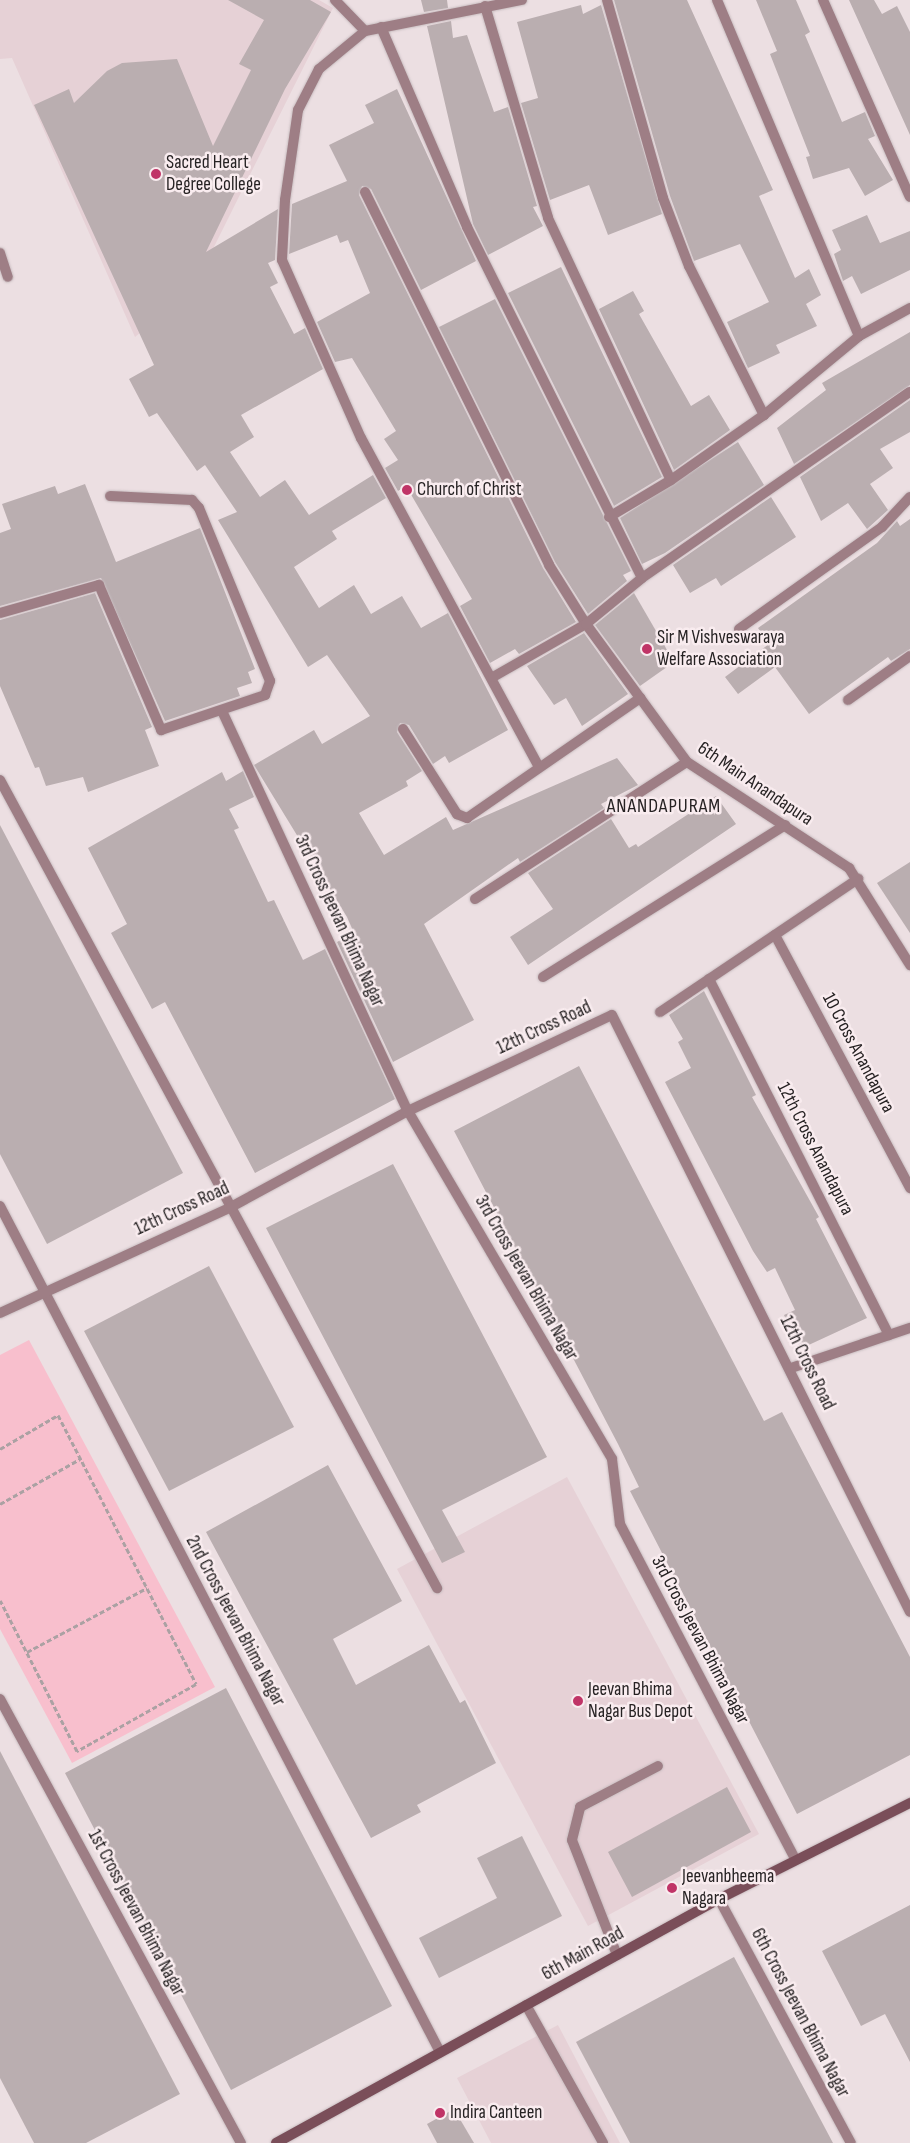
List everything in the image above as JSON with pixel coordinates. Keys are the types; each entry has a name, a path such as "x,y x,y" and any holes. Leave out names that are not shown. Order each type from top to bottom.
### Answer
{"street":[{"path":"336,0 365,31"},
{"path":"522,0 365,31 319,69 298,110 284,200 282,260 361,438 493,677 538,765"},
{"path":"607,0 666,206 690,266 764,415"},
{"path":"717,0 859,336"},
{"path":"822,0 910,197"},
{"path":"485,6 548,218 671,480"},
{"path":"381,27 467,227 609,517 642,578"},
{"name":"6th Main Anandapura","path":"365,192 549,565 586,624 687,762 785,825 858,879 910,965"},
{"path":"0,253 8,278"},
{"path":"609,517 671,480 764,415 859,336 910,308"},
{"path":"493,677 586,624 642,578 910,392"},
{"path":"0,614 99,585 161,730 265,695 270,682 199,508 192,500 110,496"},
{"path":"739,629 882,527 910,497"},
{"path":"848,700 910,656"},
{"path":"403,729 457,814 467,818 538,765 640,698"},
{"name":"3rd Cross Jeevan Bhima Nagar","path":"222,711 408,1111 612,1459 620,1524 796,1860"},
{"path":"475,900 687,762"},
{"path":"0,780 437,1588"},
{"path":"543,977 785,825"},
{"path":"660,1012 858,879"},
{"name":"10 Cross Anandapura","path":"775,935 910,1188"},
{"name":"12th Cross Anandapura","path":"709,979 889,1335"},
{"name":"12th Cross Road","path":"0,1313 230,1207 408,1111 612,1015 791,1368 910,1612"},
{"name":"2nd Cross Jeevan Bhima Nagar","path":"0,1206 440,2052"},
{"path":"791,1368 910,1328"},
{"name":"1st Cross Jeevan Bhima Nagar","path":"0,1699 241,2143"},
{"path":"617,1956 572,1840 580,1807 658,1766"},
{"name":"6th Main Road","path":"276,2143 719,1899 910,1803"},
{"name":"6th Cross Jeevan Bhima Nagar","path":"719,1899 851,2143"},
{"path":"526,2005 603,2143"}],"path":[{"path":"0,1449 58,1415 196,1684 77,1751 0,1600"},
{"path":"0,1504 80,1459"},
{"path":"27,1652 147,1588"}],"shaded area":[{"name":"Sacred Heart Degree College","path":"0,0 319,0 333,8 193,289 135,337 12,58 0,59"},
{"path":"29,1340 215,1687 72,1763 0,1629 0,1355"},
{"name":"Jeevan Bhima Nagar Bus Depot","path":"567,1477 759,1834 588,1926 397,1569"},
{"path":"558,2025 620,2143 491,2143 457,2078"}],"building":[{"path":"228,0 310,0 331,12 285,89 206,252 278,209 275,260 268,263 278,283 270,287 294,334 305,328 323,369 241,415 254,437 230,452 260,497 285,480 309,515 373,475 386,498 332,531 337,539 294,567 319,608 354,585 371,614 402,596 421,628 448,613 508,730 449,763 445,756 433,764 409,725 400,723 397,732 422,771 406,781 408,786 359,813 384,855 446,817 453,830 617,758 638,785 601,804 604,808 520,862 518,858 424,924 474,1020 393,1062 337,942 354,933 347,917 254,765 314,730 322,744 370,716 327,655 308,667 218,520 237,512 205,465 197,471 157,413 149,417 129,379 154,365 34,105 69,89 74,103 107,71 122,63 177,59 213,146 251,70 239,64 264,20"},
{"path":"421,0 447,0 448,8 424,12"},
{"path":"614,0 687,0 773,190 759,196 795,278 809,269 821,295 806,304 817,326 776,345 780,353 748,368 727,322 769,302 740,244 694,261 670,196"},
{"path":"756,0 796,0 810,32 805,35 842,122 865,112 875,136 868,139 893,180 865,196 849,168 813,179 806,157 810,156 770,54 777,51"},
{"path":"849,0 874,0 882,14 897,6 910,32 910,135"},
{"path":"581,5 583,14 601,5 662,214 608,235 589,185 550,200 521,103 538,98 517,22"},
{"path":"451,21 453,38 467,35 494,112 508,107 537,206 533,207 543,226 488,255 473,224 427,26"},
{"path":"397,89 476,261 421,290 371,189 362,186 359,195 543,568 576,622 519,654 515,649 490,663 460,606 472,599 406,486 398,491 385,468 398,460 384,439 396,431 352,358 335,362 317,322 370,293 348,240 340,243 337,235 289,254 292,204 347,181 329,145 374,123 365,105"},
{"path":"867,215 880,243 910,231 910,270 861,294 852,276 843,281 834,254 841,250 832,230"},
{"path":"561,267 662,477 614,506 508,293"},
{"path":"633,291 644,311 639,314 691,406 709,395 730,430 674,470 599,309"},
{"path":"495,299 631,571 623,575 627,581 588,614 555,562 439,327"},
{"path":"910,332 910,385 794,464 777,428 826,390 822,383"},
{"path":"910,400 910,432 880,449 893,468 870,484 888,510 867,529 848,503 821,521 800,477"},
{"path":"738,442 764,485 665,553 642,564 620,518"},
{"path":"85,484 116,562 200,528 255,669 248,672 252,683 237,688 240,696 165,721 101,578 0,606 0,533 11,529 2,504 55,486 58,494"},
{"path":"771,497 796,537 721,586 716,578 690,593 673,565"},
{"path":"910,519 910,649 891,661 888,657 809,714 775,667 738,694 725,677 769,644 758,628 877,543 897,521 900,526"},
{"path":"95,593 152,727 145,730 159,766 88,792 83,777 46,786 39,767 35,768 0,686 0,620"},
{"path":"634,593 674,662 640,686 595,625"},
{"path":"584,633 628,694 582,726 566,698 554,705 527,666"},
{"path":"243,771 254,797 229,809 239,828 234,830 268,902 274,900 303,960 325,949 395,1099 255,1173 165,1002 152,1009 111,933 127,924 88,848 222,772 226,781"},
{"path":"716,796 736,824 528,965 510,937 553,909 528,873 611,819 629,848 636,844 638,847"},
{"path":"0,825 183,1173 47,1244 0,1154"},
{"path":"910,862 910,933 877,883"},
{"path":"704,991 756,1095 752,1097 819,1217 816,1219 867,1318 800,1349 784,1315 795,1310 775,1268 767,1272 753,1251 665,1082 691,1068 678,1042 683,1039 669,1015"},
{"path":"579,1066 764,1421 782,1412 910,1657 910,1755 797,1814 630,1491 639,1487 618,1444 454,1131"},
{"path":"393,1164 547,1457 442,1510 465,1552 442,1563 266,1228"},
{"path":"209,1266 294,1427 169,1491 84,1331"},
{"path":"328,1465 402,1601 333,1639 356,1685 429,1645 460,1703 465,1700 496,1763 417,1805 421,1812 371,1838 206,1532"},
{"path":"226,1688 392,2006 231,2090 65,1773"},
{"path":"0,1751 180,2094 86,2143 34,2143 0,2078"},
{"path":"727,1787 751,1832 632,1897 608,1852"},
{"path":"522,1836 562,1916 439,1978 419,1938 497,1898 477,1858"},
{"path":"910,1905 910,2062 885,2014 861,2026 822,1951"},
{"path":"734,1957 833,2143 630,2143 576,2042"},
{"path":"454,2109 474,2143 437,2143 427,2124"}],"place":[{"name":"Sacred Heart Degree College","path":"156,174"},
{"name":"Church of Christ","path":"407,490"},
{"name":"Sir M Vishveswaraya Welfare Association","path":"647,649"},
{"name":"Jeevan Bhima Nagar Bus Depot","path":"578,1701"},
{"name":"Jeevanbheema Nagara","path":"672,1888"},
{"name":"Indira Canteen","path":"440,2113"}],"district":[{"name":"ANANDAPURAM","path":"664,806"}]}
